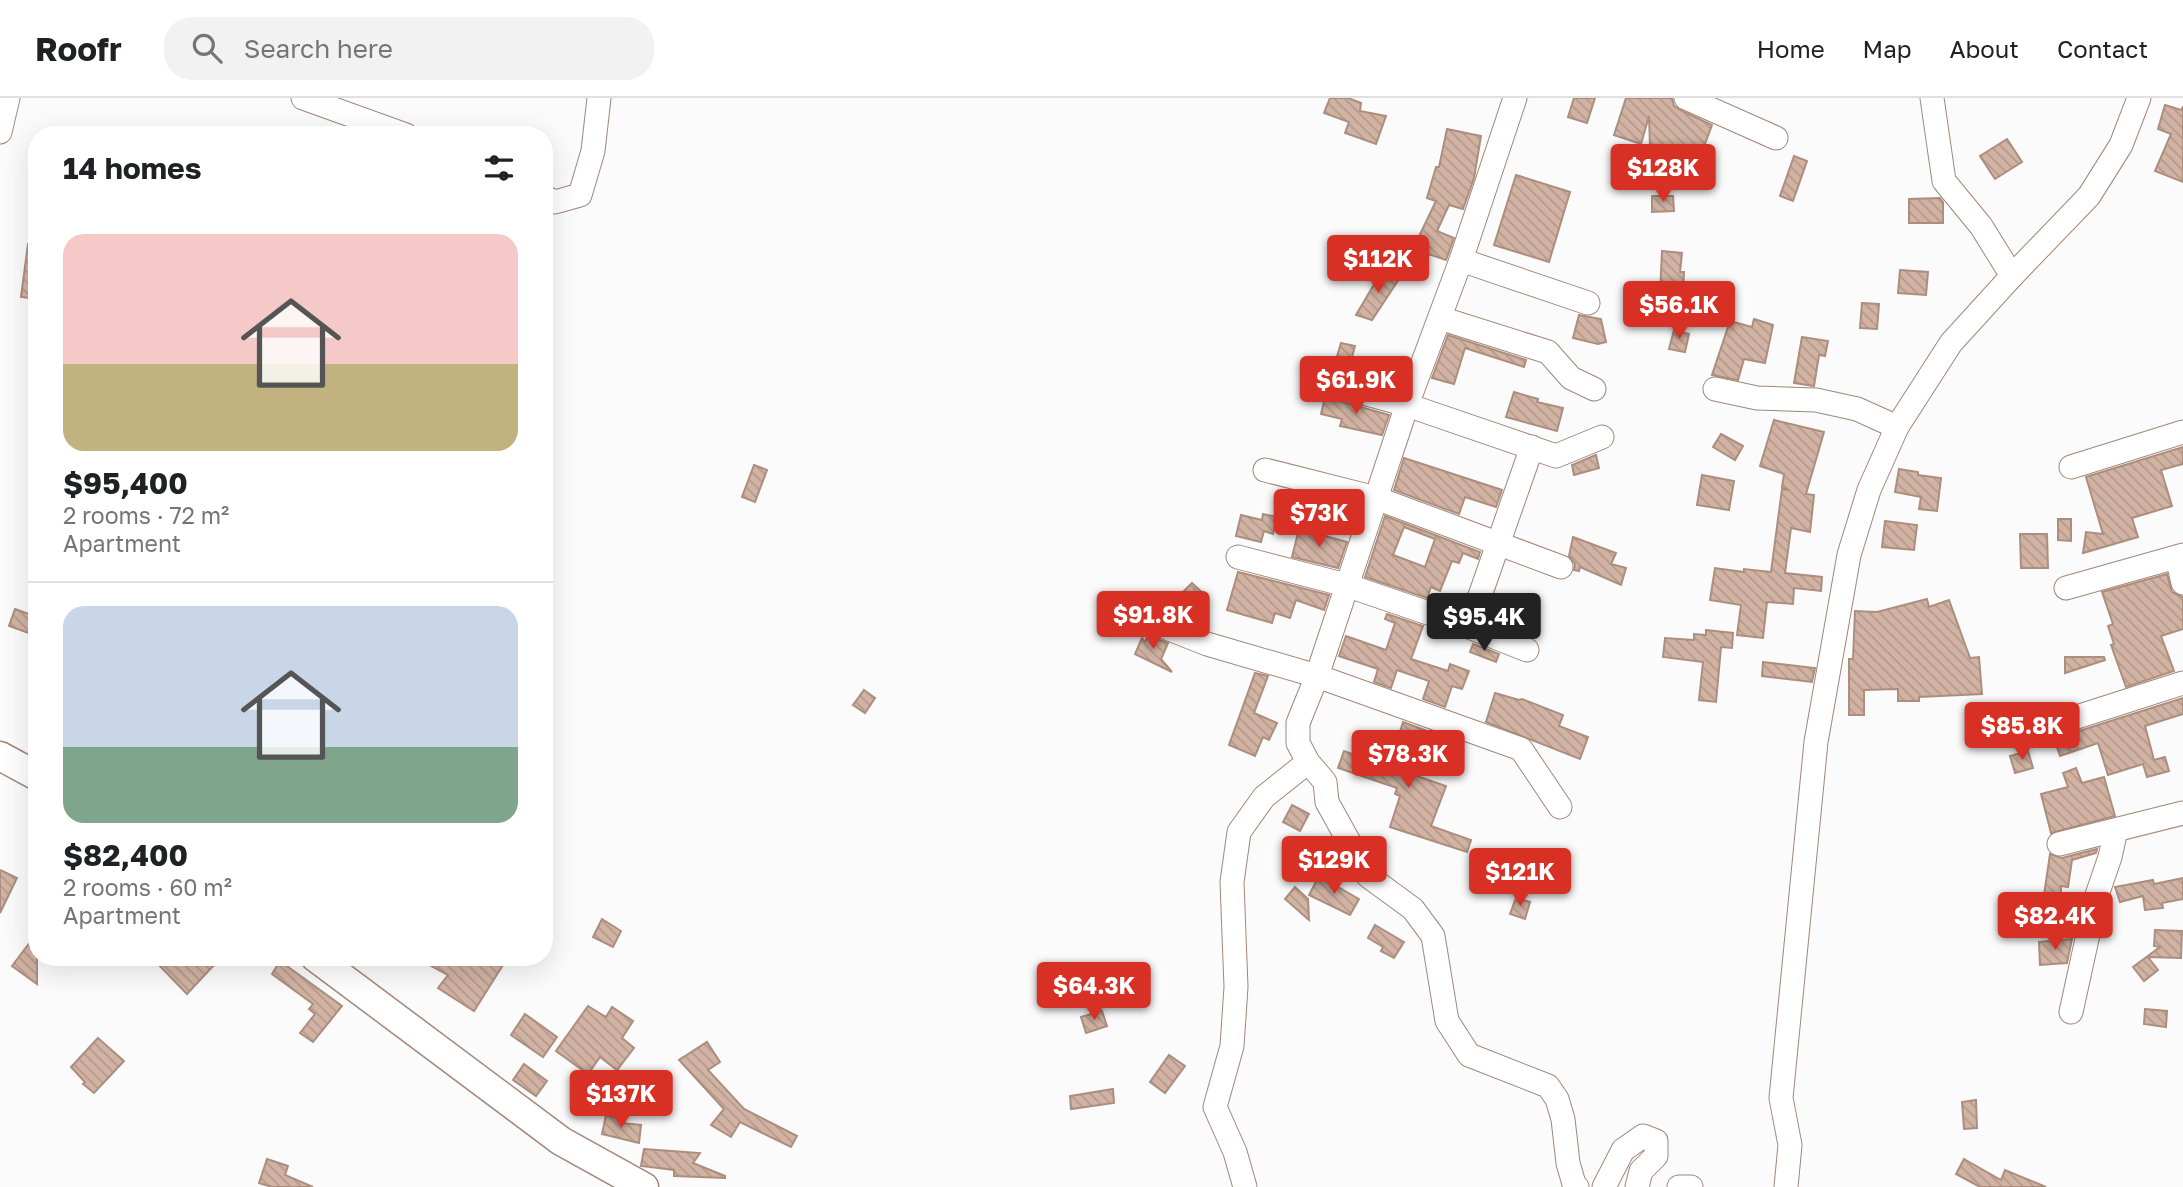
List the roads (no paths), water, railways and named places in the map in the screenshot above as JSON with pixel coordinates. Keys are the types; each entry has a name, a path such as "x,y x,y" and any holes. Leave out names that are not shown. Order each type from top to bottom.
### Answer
{"main road":[{"path":"0,756 28,771"},
{"path":"327,966 561,1141 644,1187"},
{"path":"561,1141 603,1187"}],"street":[{"path":"303,98 381,126"},
{"path":"553,201 580,195 593,151 599,98"},
{"path":"1515,98 1461,260 1407,405 1317,676 1298,723 1298,743 1308,762 1325,782 1327,802 1368,876 1413,909 1433,936 1447,1021 1469,1055 1548,1086 1557,1099 1563,1119 1568,1163 1577,1187"},
{"path":"1686,98 1776,138"},
{"path":"1932,98 1944,181 1981,226 2012,276"},
{"path":"1786,1187 1790,1146 1781,1098 1816,742 1849,555 1870,490 1897,427 1951,343 2089,196 2121,145 2139,98"},
{"path":"1461,260 1588,303"},
{"path":"1440,318 1548,352 1571,378 1594,389"},
{"path":"1329,384 1407,405 1556,456 1602,437"},
{"path":"1715,389 1757,398 1816,400 1857,409 1897,427"},
{"path":"2071,467 2183,432"},
{"path":"1469,627 1532,447"},
{"path":"1265,470 1376,498 1561,567"},
{"path":"2066,588 2180,556 2183,583"},
{"path":"1238,557 1346,585 1527,650"},
{"path":"1144,619 1207,644 1317,676 1521,749 1560,807"},
{"path":"2059,723 2183,683"},
{"path":"1245,1187 1235,1152 1216,1107 1232,1046 1236,988 1232,882 1239,832 1264,797 1308,762"},
{"path":"2059,844 2183,813"},
{"path":"2071,1012 2096,898 2116,830"},
{"path":"1604,1187 1623,1150 1643,1136 1656,1141 1656,1156 1641,1171 1637,1187"},
{"path":"1679,1187 1691,1187"}]}
